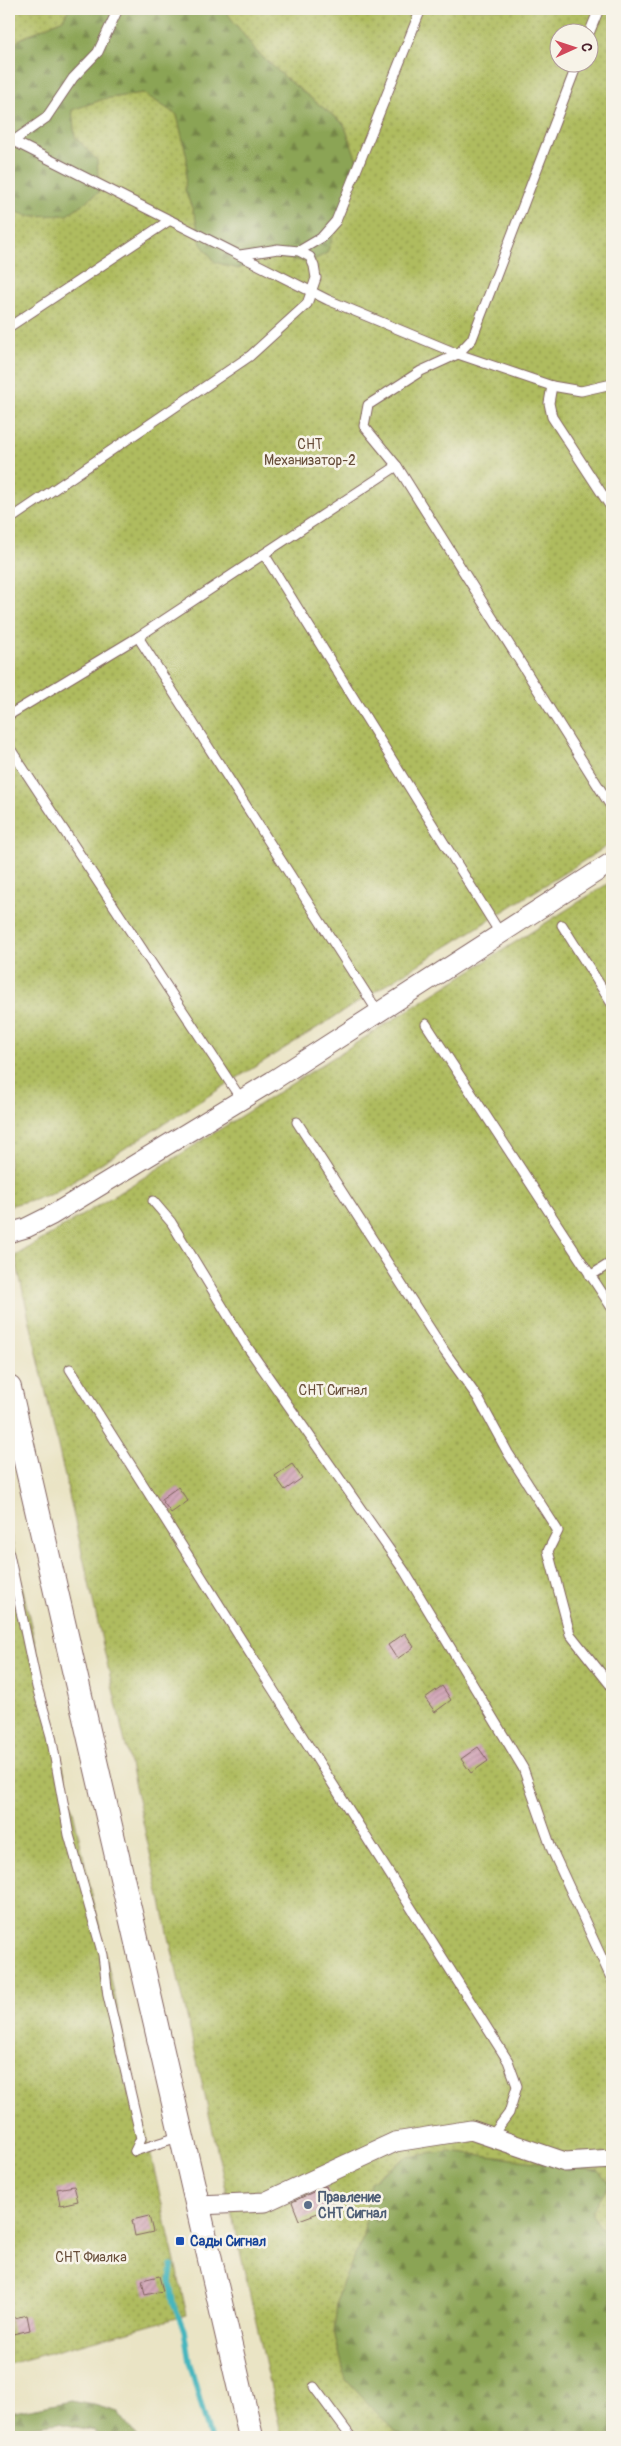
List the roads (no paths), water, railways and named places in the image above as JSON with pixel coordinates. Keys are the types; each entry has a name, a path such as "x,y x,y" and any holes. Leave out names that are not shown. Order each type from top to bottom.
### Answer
{"street":[{"path":"9,1233 26,1228 52,1216 241,1099 612,862"},
{"path":"9,1388 251,2437"},
{"path":"199,2205 265,2202 395,2142 471,2130 565,2162 612,2159"}],"lane":[{"path":"10,140 46,118 74,78 98,52 118,9"},
{"path":"299,251 321,238 336,221 421,9"},
{"path":"594,22 599,9"},
{"path":"574,72 472,339 458,354 421,371 368,405 364,426 397,466 612,808"},
{"path":"10,140 312,292 458,354 552,386 581,391 612,384"},
{"path":"9,327 170,220"},
{"path":"9,520 250,356 306,304 316,278 310,257 299,251 278,249 240,255"},
{"path":"552,386 549,403 552,417 612,509"},
{"path":"9,715 138,637 397,466"},
{"path":"264,554 500,933"},
{"path":"138,637 378,1012"},
{"path":"9,747 241,1099"},
{"path":"562,925 612,1004"},
{"path":"426,1024 612,1308"},
{"path":"297,1122 445,1352 478,1398 508,1453 558,1531 548,1551 570,1634 612,1687"},
{"path":"153,1201 171,1222 246,1346 405,1572 523,1768 552,1850 612,1980"},
{"path":"590,1276 612,1262"},
{"path":"70,1369 508,2061 517,2086 509,2113 491,2137"},
{"path":"9,1554 33,1667 51,1736 69,1835 103,1955 108,1996 141,2138 136,2151 183,2136"},
{"path":"314,2387 352,2437"}],"water":[{"path":"57,2430 75,2437 29,2437"}],"waterway":[{"path":"172,2266 170,2282 173,2303 184,2330 189,2361 210,2437"}],"place":[{"name":"Правление СНТ Сигнал","path":"308,2205"},
{"name":"Сады Сигнал","path":"180,2241"}],"park label":[{"name":"СНТ Механизатор-2","path":"310,452"},
{"name":"СНТ Сигнал","path":"333,1390"},
{"name":"СНТ Фиалка","path":"91,2257"}]}
